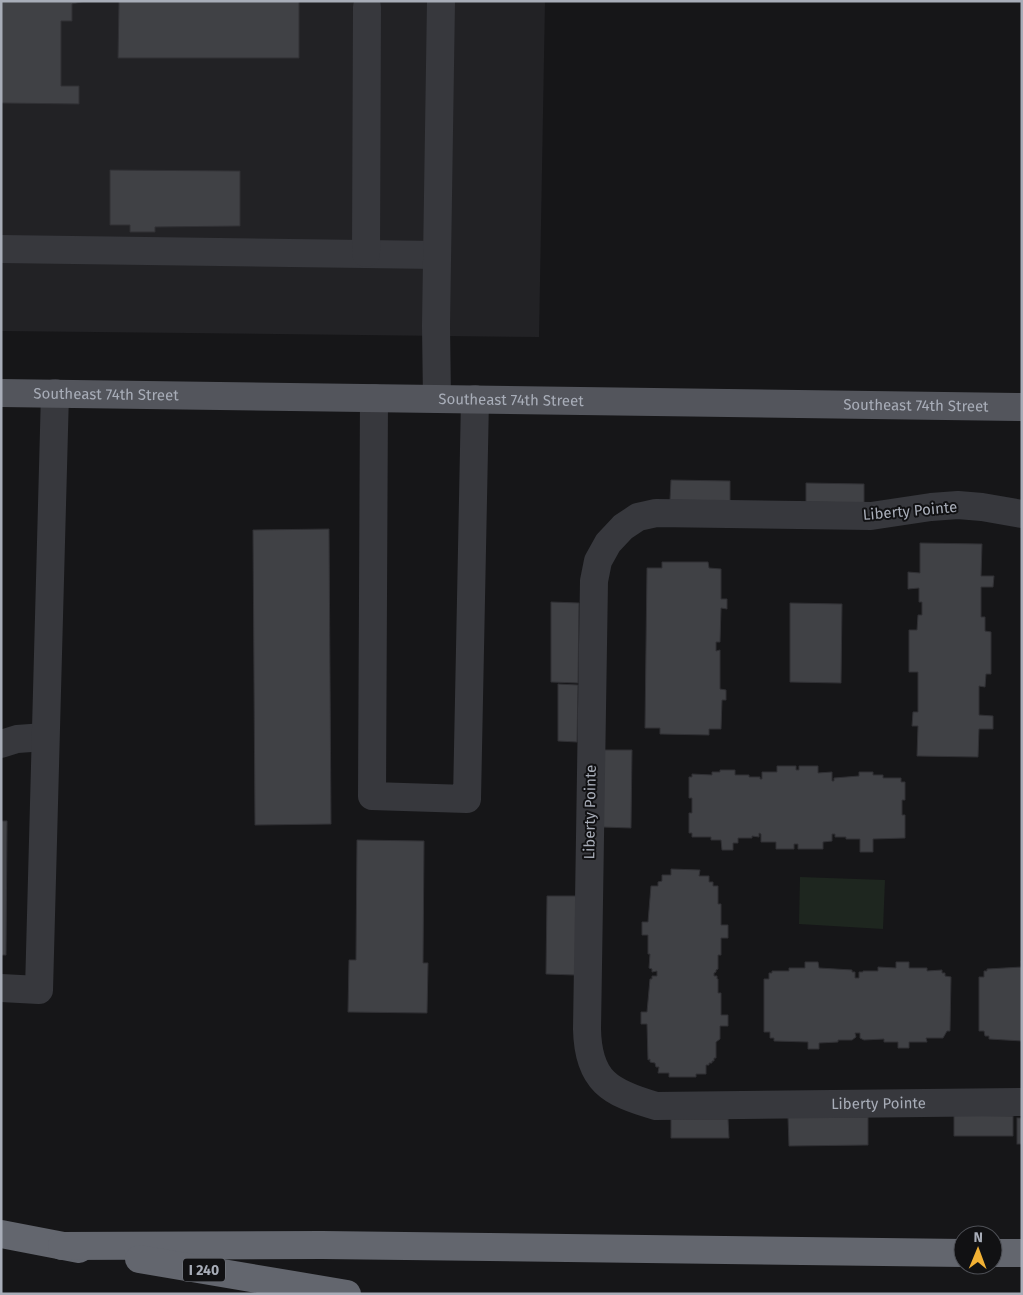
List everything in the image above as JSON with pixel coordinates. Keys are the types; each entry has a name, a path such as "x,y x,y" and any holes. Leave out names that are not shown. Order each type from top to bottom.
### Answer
{"highway":[{"name":"I 240","path":"1,1234 347,1294"},
{"path":"62,1246 322,1246 953,1253"},
{"path":"1003,1253 1022,1253"}],"main road":[{"name":"Southeast 74th Street","path":"1,393 1022,407"}],"street":[{"path":"437,399 437,255 442,1"},
{"path":"366,253 367,7"},
{"path":"1,248 437,255"},
{"path":"1,988 39,990 55,393"},
{"path":"374,398 372,796 466,799 475,399"},
{"name":"Liberty Pointe","path":"1022,514 958,505 871,516 656,513 638,517 623,528 608,543 598,561 594,581 587,1048 600,1079 623,1095 656,1106 1022,1102"},
{"path":"1,744 17,738 45,738"}],"shaded area":[{"path":"1,1 545,1 539,337 1,331"},
{"path":"800,877 885,880 883,929 799,924"}],"building":[{"path":"1,1 86,1 72,4 72,21 61,21 61,86 79,86 79,104 1,103"},
{"path":"119,1 299,1 299,58 118,58"},
{"path":"110,170 240,171 240,226 155,227 155,232 130,232 130,225 110,225"},
{"path":"671,480 730,481 730,501 670,500"},
{"path":"806,483 864,484 864,503 806,502"},
{"path":"329,529 331,824 255,825 253,530"},
{"path":"920,543 982,544 981,576 994,576 993,587 981,587 981,617 985,617 985,631 991,632 991,674 986,674 985,687 979,686 979,715 993,716 993,729 979,729 978,757 917,756 918,726 912,726 913,712 918,712 918,672 909,672 909,630 917,630 918,615 922,615 922,602 919,602 919,588 908,589 908,572 920,573"},
{"path":"662,562 708,562 709,568 721,569 721,599 727,599 727,609 721,608 720,642 716,642 716,651 720,650 720,689 726,690 726,700 722,700 721,729 709,729 709,735 660,734 660,728 645,728 647,568 662,568"},
{"path":"551,602 579,603 578,683 551,682"},
{"path":"790,603 842,604 841,683 790,682"},
{"path":"558,684 578,685 577,742 558,741"},
{"path":"603,750 632,750 631,828 602,827"},
{"path":"777,766 796,766 796,770 799,770 799,766 818,766 818,773 832,772 832,781 834,781 834,778 859,776 859,772 873,772 873,775 883,775 883,778 901,778 901,782 905,782 905,800 902,800 902,815 905,815 905,838 873,839 873,852 860,852 860,839 835,837 835,834 832,834 832,841 823,842 823,849 798,849 798,844 794,844 794,849 776,849 776,842 761,842 761,834 759,833 759,837 738,838 738,843 733,843 733,850 722,850 721,840 711,840 711,837 692,837 692,833 689,833 689,813 692,813 692,798 689,798 689,777 692,777 692,774 712,775 712,772 720,772 720,770 735,770 735,775 749,775 749,777 760,777 762,779 762,772 777,772"},
{"path":"1,821 7,821 6,955 1,955"},
{"path":"357,840 424,841 423,963 428,963 427,1013 348,1012 349,960 356,960"},
{"path":"671,869 700,870 699,876 709,876 709,882 713,882 713,886 718,886 718,904 721,904 721,925 728,925 728,938 721,938 721,955 718,955 718,969 714,976 717,976 718,979 718,993 721,993 721,1015 728,1015 728,1026 720,1026 720,1039 716,1042 716,1058 714,1058 712,1063 706,1065 706,1074 696,1074 696,1077 669,1077 669,1073 658,1073 659,1067 656,1067 655,1063 650,1062 650,1059 648,1060 647,1024 641,1024 641,1012 647,1012 650,979 652,979 652,976 657,976 657,971 652,972 652,969 649,968 648,935 642,935 642,922 648,922 651,886 658,886 658,882 662,881 662,875 671,875"},
{"path":"547,896 577,896 575,975 546,974"},
{"path":"805,962 818,962 819,968 852,970 852,972 855,972 855,978 859,978 859,972 878,971 878,967 896,968 896,962 909,962 909,968 927,968 927,971 942,970 945,976 951,977 950,1031 947,1031 943,1038 926,1038 927,1042 909,1042 909,1048 898,1048 898,1042 884,1042 884,1039 864,1040 860,1038 860,1033 855,1033 856,1037 852,1040 819,1043 819,1049 808,1049 808,1042 774,1041 774,1038 770,1038 770,1032 764,1032 764,979 769,979 769,973 772,973 772,971 789,971 789,968 805,968"},
{"path":"1022,967 1022,1041 989,1039 989,1036 985,1036 984,1031 979,1031 979,977 984,977 984,971 987,971 987,969"},
{"path":"954,1115 1013,1116 1013,1136 954,1136"},
{"path":"788,1117 868,1117 868,1145 789,1146"},
{"path":"1017,1118 1022,1118 1022,1144 1017,1144"},
{"path":"671,1119 728,1119 729,1138 671,1138"}]}
